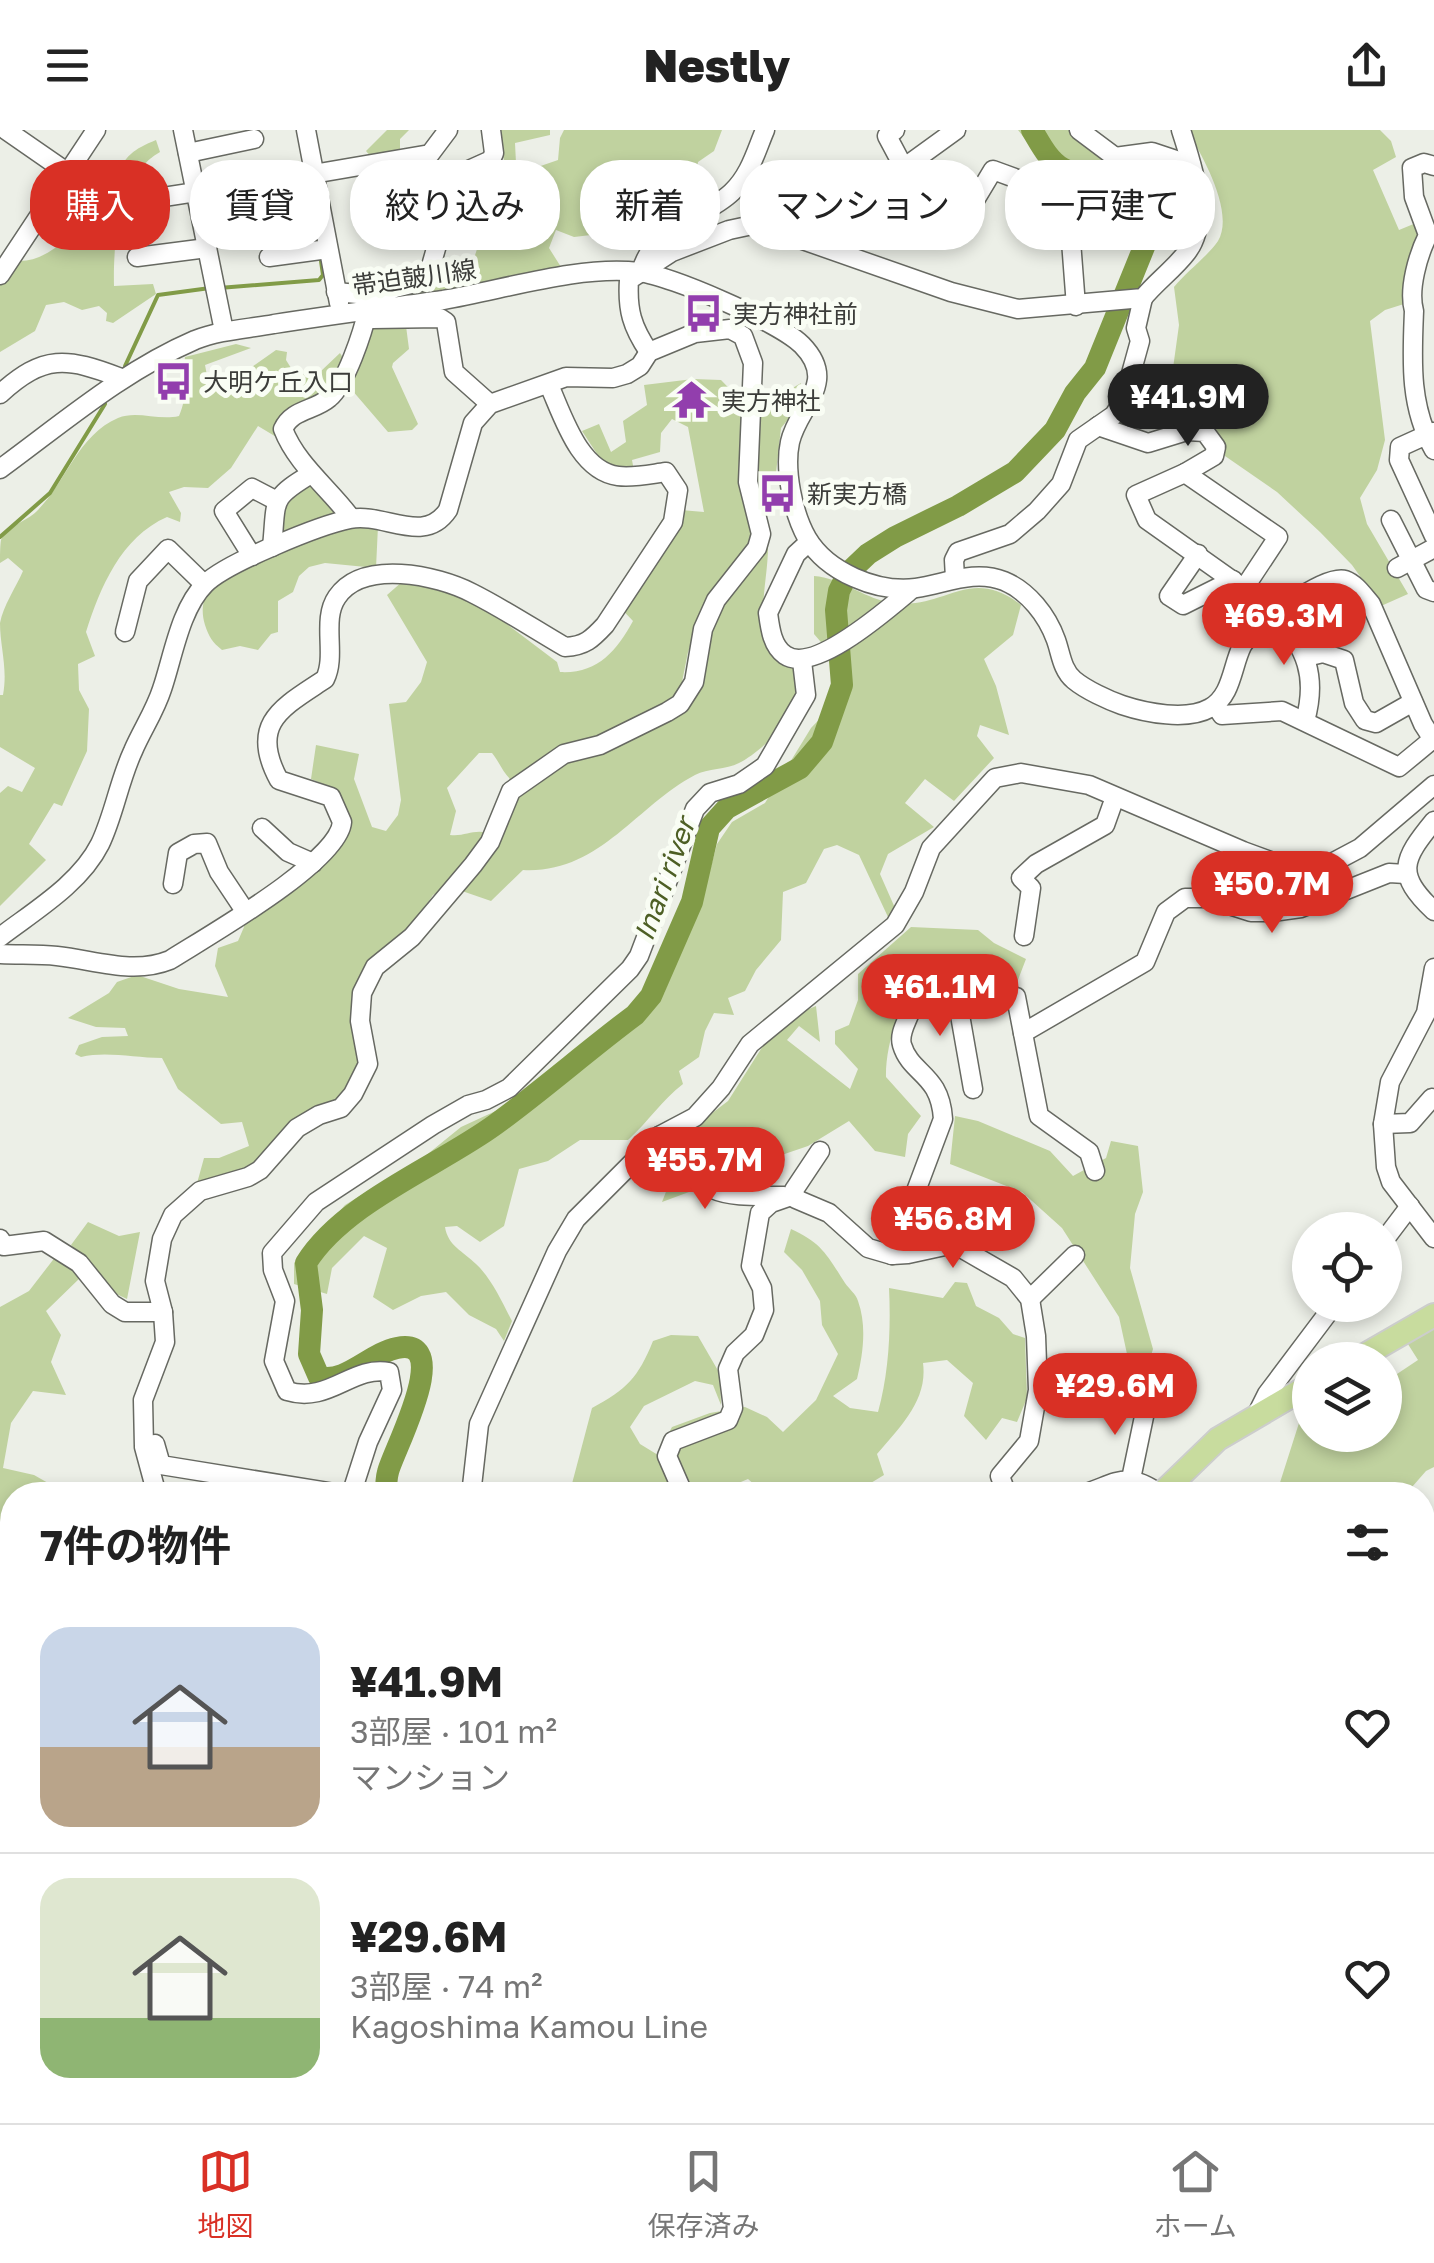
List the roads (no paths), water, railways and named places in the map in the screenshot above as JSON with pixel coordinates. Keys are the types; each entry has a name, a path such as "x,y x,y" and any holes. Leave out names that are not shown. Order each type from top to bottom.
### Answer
{"main road":[{"path":"1387,1342 1434,1315"},
{"path":"1173,1482 1218,1439 1292,1395"}],"street":[{"path":"76,160 96,130"},
{"path":"183,130 190,163"},
{"path":"306,130 311,160"},
{"path":"330,171 430,154 448,130"},
{"path":"336,292 379,296 427,280 446,194 462,173 490,160 494,153 491,130"},
{"path":"641,272 649,254 670,232 734,191 755,158 764,130"},
{"path":"895,130 886,136 900,160"},
{"path":"912,160 956,130"},
{"path":"1079,130 1115,157 1152,152 1174,160"},
{"path":"1180,130 1189,160"},
{"path":"6,135 47,160"},
{"path":"188,153 254,139"},
{"path":"1434,166 1424,163 1412,168 1421,223 1431,235 1422,248 1411,300 1411,385 1431,439 1400,447 1399,460 1434,536"},
{"path":"985,182 992,170 1031,184 1070,228 1076,306"},
{"path":"649,352 633,328 627,306 629,280 672,252 740,227"},
{"path":"0,275 30,230"},
{"path":"137,258 193,250"},
{"path":"207,250 224,331"},
{"path":"269,257 328,250 342,313"},
{"path":"836,250 950,292 1018,309 1139,298 1188,250"},
{"name":"帯迫皷川線","path":"0,469 121,378 196,340 224,331 576,276 641,272 770,323 806,349 816,366 817,385 790,442 788,467 800,522 809,542"},
{"path":"955,578 954,560 958,552 1010,534 1038,511 1061,484 1078,440 1114,415 1124,399 1140,340 1136,328 1139,298"},
{"path":"1411,300 1434,308"},
{"path":"369,309 372,319 440,318 446,322 454,372 490,404"},
{"path":"350,518 292,448 283,429 294,415 327,400 341,384 369,309"},
{"path":"0,937 56,894 98,849 132,753 158,702 190,608 204,584 252,556 350,518 429,528 448,510 473,423 490,404 566,377 614,378 627,374 640,366 649,352 695,333 730,329 743,336 753,364 748,482 760,534 757,548 730,579 703,629 694,682 680,704 667,712 600,745 564,754 511,791 490,842 473,866 412,937 375,967 362,993 360,1021 368,1064 353,1094 341,1108 296,1128 260,1170 192,1195 174,1215 162,1239 155,1281 165,1342 143,1400 144,1447 154,1482"},
{"path":"0,394 28,370 56,362 121,378"},
{"path":"0,954 154,967 245,911 313,863 336,841 342,822 331,797 279,780 270,764 269,725 278,712 325,679 334,600 358,578 386,572 454,585 565,647 592,640 673,522 678,490 666,472 616,476 602,470 582,452 549,385"},
{"path":"1098,426 1148,444 1187,432 1205,432 1216,446 1214,456 1136,495 1148,520 1238,584 1240,606 1256,630"},
{"path":"1185,473 1278,537 1238,584 1183,605 1170,596 1198,554"},
{"path":"272,547 277,501 283,490 312,474"},
{"path":"252,556 224,511 252,488 277,501"},
{"path":"1391,520 1404,564 1426,589 1434,592"},
{"path":"912,589 866,627 802,661 788,658 777,647 768,613 796,554 809,542 839,572 885,586 912,589 955,578 999,579 1024,591 1048,621 1064,666 1074,680 1116,703 1168,714 1204,712 1216,706 1226,692 1240,649 1256,630 1332,579 1344,580 1358,588 1370,604 1433,740 1399,767 1304,721 1271,710 1222,715 1216,706"},
{"path":"1404,564 1434,548"},
{"path":"125,632 138,581 168,549 204,584"},
{"path":"1278,613 1306,657 1310,684 1304,721"},
{"path":"1306,657 1323,653 1344,660 1354,703 1365,720 1376,723 1413,702"},
{"path":"354,1482 392,1390 389,1372 376,1370 307,1397 287,1391 274,1361 285,1302 273,1270 272,1253 316,1202 468,1104 509,1088 630,969 640,956 695,809 710,793 740,784 765,766 806,696 802,661"},
{"path":"472,1482 479,1424 557,1251 576,1219 659,1136 695,1116 721,1088 750,1044 895,925 914,892 931,848 995,778 1021,774 1088,784 1276,864 1305,868 1328,864 1360,848 1434,785"},
{"path":"1024,936 1032,888 1021,878 1036,864 1105,825 1115,797"},
{"path":"1434,821 1414,846 1406,874 1412,890 1434,911"},
{"path":"262,828 288,852 313,863"},
{"path":"173,884 178,854 194,844 207,843 219,872 245,911"},
{"path":"1023,1033 1144,962 1166,912 1186,898 1208,898 1251,912 1272,912 1314,904 1376,876 1406,874"},
{"path":"1434,968 1426,1013 1390,1082 1383,1124 1386,1167 1392,1182 1434,1238"},
{"path":"892,1254 943,1119 942,1100 932,1081 901,1044 902,1032 914,1003 928,986 942,980 1016,996 1039,1116 1089,1152 1095,1171"},
{"path":"954,981 973,1088"},
{"path":"1383,1124 1410,1123 1432,1098"},
{"path":"659,1136 699,1184 731,1196 794,1196 828,1213 868,1248 892,1254 954,1244 1013,1278 1030,1299 1038,1390 1028,1442 1000,1476 1002,1482"},
{"path":"794,1196 797,1184 820,1151"},
{"path":"678,1482 667,1456 673,1441 728,1420 732,1408 728,1369 736,1353 754,1335 764,1310 762,1288 751,1266 760,1213 771,1202 794,1196"},
{"path":"1402,1217 1410,1206"},
{"path":"0,1239 4,1246 44,1241 79,1263 112,1304 125,1312 163,1312"},
{"path":"1030,1299 1076,1254"},
{"path":"1258,1414 1267,1394 1321,1322"},
{"path":"143,1400 162,1482"},
{"path":"1132,1479 1146,1408"},
{"path":"161,1465 268,1482"},
{"path":"1115,1482 1143,1482"}],"waterway":[{"name":"Inari river","path":"386,1482 416,1398 421,1360 414,1349 397,1348 339,1376 319,1377 309,1354 312,1310 306,1263 344,1221 496,1124 635,1015 651,996 692,902 709,828 727,808 800,768 822,742 842,685 836,610 839,591 848,573 895,537 1015,472 1055,430 1075,393 1095,368 1161,205 1141,182 1076,174 1062,168 1048,156 1032,130"},
{"path":"219,288 319,280 323,275 321,261"},
{"path":"125,366 158,295 210,288"},
{"path":"0,537 50,493 105,404"}],"place":[{"name":"実方神社前","path":"703,313"},
{"name":"大明ケ丘入口","path":"173,381"},
{"name":"実方神社","path":"691,400"},
{"name":"新実方橋","path":"777,493"}]}
